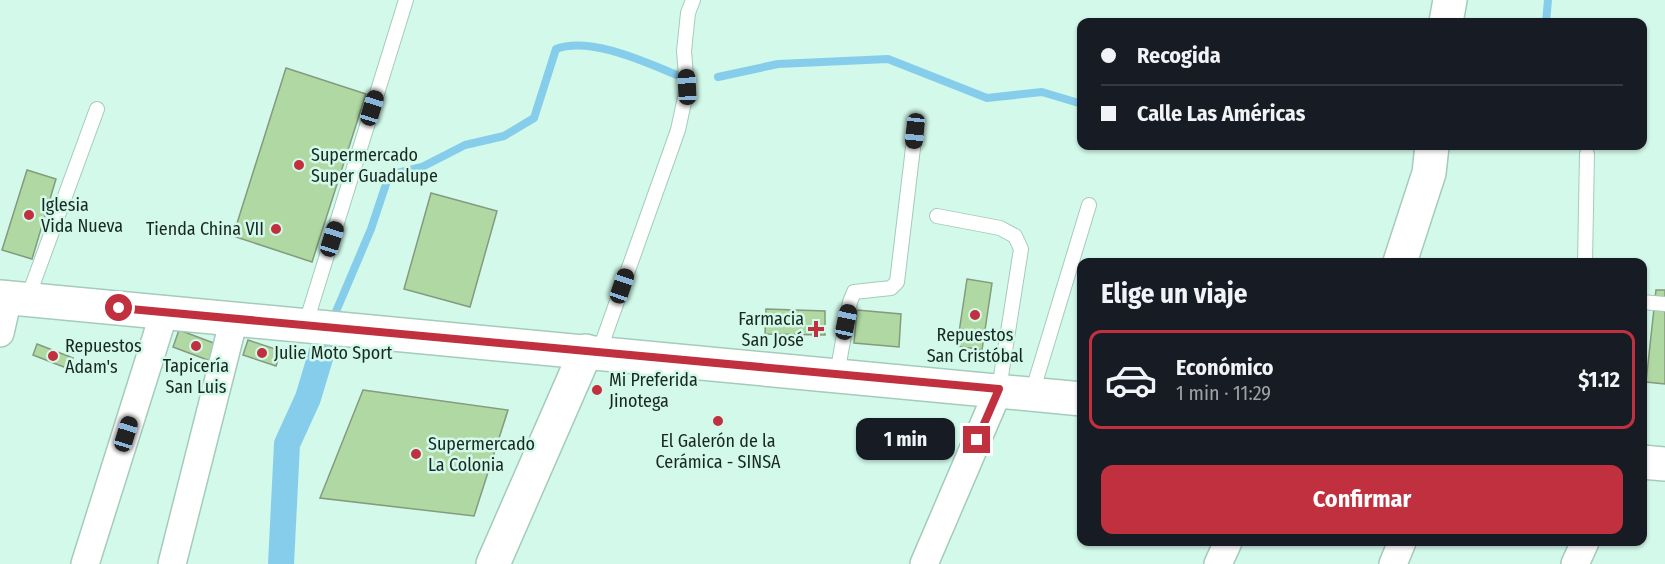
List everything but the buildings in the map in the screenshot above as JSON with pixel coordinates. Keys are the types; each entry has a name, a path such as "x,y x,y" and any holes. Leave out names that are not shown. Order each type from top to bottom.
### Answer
{"main road":[{"path":"1447,18 1450,0"},
{"path":"1401,258 1429,173 1432,150"},
{"path":"12,299 999,389 1077,398"},
{"path":"493,564 593,352"},
{"path":"1647,462 1665,464"}],"street":[{"path":"0,333 12,299"},
{"path":"85,564 164,313"},
{"path":"172,564 234,319"},
{"path":"924,564 999,389"},
{"path":"1218,564 1226,546"},
{"path":"1393,564 1400,546"},
{"path":"1575,564 1583,546"}],"lane":[{"path":"305,326 406,0"},
{"path":"593,352 678,130 687,87 684,51 688,13 693,0"},
{"path":"12,299 97,109"},
{"path":"837,374 850,302 854,292 891,288 897,282 915,131"},
{"path":"1585,258 1587,154"},
{"path":"1032,393 1089,205"},
{"path":"937,216 1000,228 1015,236 1021,249 999,389"},
{"path":"1647,302 1665,304"}],"waterway":[{"path":"1546,18 1548,0"},
{"path":"332,321 371,229 389,175 422,167 465,145 504,136 534,118 556,49 570,46 601,48 677,75"},
{"path":"718,77 778,64 888,59 987,98 1042,92 1077,102"},
{"path":"281,564 287,444 308,398 329,328"}],"place":[{"name":"Supermercado Super Guadalupe","path":"299,165"},
{"name":"Iglesia Vida Nueva","path":"29,215"},
{"name":"Tienda China VII","path":"276,229"},
{"name":"Repuestos San Cristóbal","path":"975,315"},
{"name":"Farmacia San José","path":"816,329"},
{"name":"Tapicería San Luis","path":"196,346"},
{"name":"Julie Moto Sport","path":"262,353"},
{"name":"Repuestos Adam's","path":"53,356"},
{"name":"Mi Preferida Jinotega","path":"597,390"},
{"name":"El Galerón de la Cerámica - SINSA","path":"718,421"},
{"name":"Supermercado La Colonia","path":"416,454"}],"route":[{"path":"119,308 999,389 977,440"}]}
